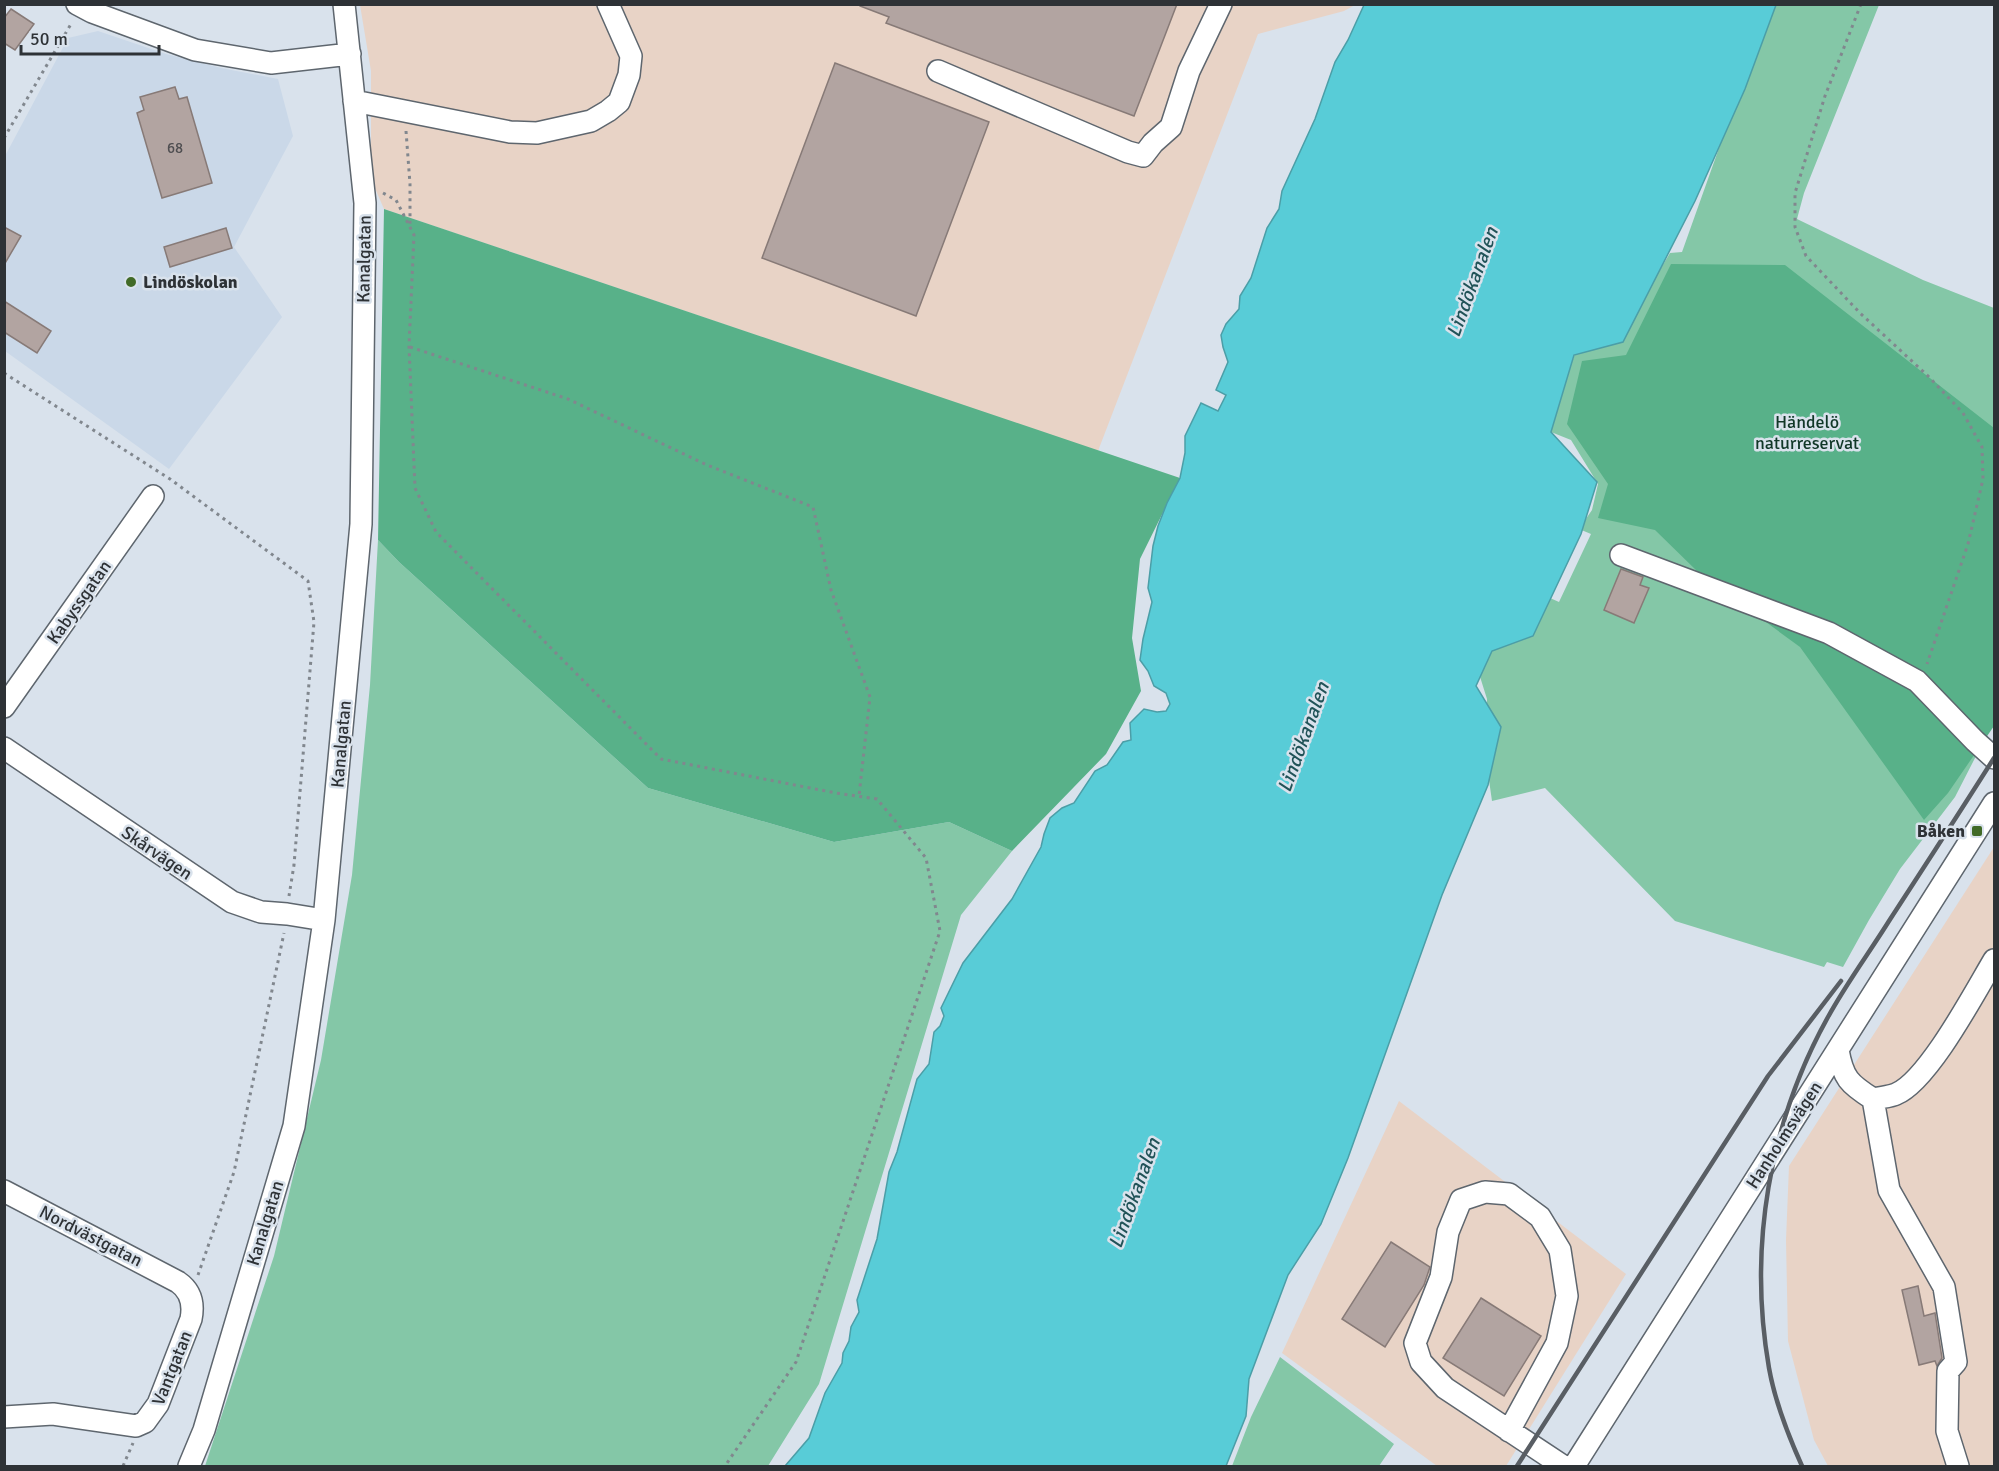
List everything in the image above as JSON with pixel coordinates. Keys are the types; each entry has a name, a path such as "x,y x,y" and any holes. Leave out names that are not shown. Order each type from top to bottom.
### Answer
{"street":[{"name":"Kanalgatan","path":"189,1467 204,1430 294,1126 324,920 361,524 365,203 344,4"},
{"path":"354,101 510,132 537,133 591,121 619,102 629,75 631,56 608,4"},
{"path":"938,71 1128,152 1143,156 1153,143 1171,127 1189,71 1221,4"},
{"path":"79,6 185,47 205,52 271,63 350,54"},
{"name":"Kabyssgatan","path":"4,707 153,496"},
{"path":"1622,555 1828,633 1917,681 1975,741 1995,758"},
{"name":"Skårvägen","path":"4,748 232,903 261,912 324,920"},
{"name":"Hanholmsvägen","path":"1574,1467 1995,803"},
{"path":"1868,1096 1897,1094 1931,1062 1995,960"},
{"path":"1839,1050 1842,1069 1850,1082 1868,1096 1889,1190 1944,1287 1956,1362 1948,1371 1947,1431 1958,1467"},
{"name":"Nordvästgatan","path":"4,1191 184,1289"},
{"path":"1509,1431 1557,1343 1567,1296 1560,1250 1540,1217 1509,1194 1485,1192 1461,1200 1448,1232 1442,1277 1415,1343 1421,1362 1445,1388 1509,1431 1563,1467"},
{"name":"Vantgatan","path":"4,1417 53,1414 136,1425 145,1422 158,1404 191,1319 193,1307 184,1289"}],"path":[{"path":"1861,4 1825,96 1795,193 1795,227 1806,256 1860,313 1928,376 1963,413 1982,447 1983,479 1968,544 1929,660 1917,681"},
{"path":"4,138 79,6"},
{"path":"404,111 411,184 410,226"},
{"path":"363,181 396,200 414,235 409,346 415,488 436,532 661,759 877,799 926,858 940,931 796,1362 725,1467"},
{"path":"409,346 568,399 707,465 813,507 831,590 870,697 859,796"},
{"path":"4,373 170,479 308,581 314,622 294,865 282,949 234,1172 184,1289"}],"shaded area":[{"path":"360,5 1355,5 1344,11 1258,34 1098,451 384,209 371,179 371,71"},
{"name":"Lindöskolan","path":"98,31 166,54 278,79 293,136 234,247 282,317 169,469 5,351 5,156 68,38"},
{"path":"1994,847 1994,1466 1828,1466 1814,1440 1788,1341 1786,1240 1789,1166"},
{"path":"1399,1101 1626,1274 1506,1466 1437,1466 1282,1353"}],"green space":[{"name":"Händelö naturreservat","path":"1770,5 1879,5 1804,193 1797,219 1923,280 1994,308 1994,721 1955,797 1900,869 1843,967 1827,962 1824,967 1675,921 1545,788 1492,801 1487,766 1487,699 1476,664 1550,598 1559,602 1591,534 1579,529 1592,510 1598,484 1571,440 1546,430 1578,346 1621,335 1670,253 1682,252"},
{"path":"384,209 1180,478 1140,559 1132,638 1141,691 1106,754 1012,851 949,822 834,842 648,788 399,562 378,540"},
{"path":"1671,264 1785,265 1994,428 1994,726 1948,793 1924,820 1800,647 1699,573 1655,530 1598,518 1608,484 1567,424 1582,361 1626,355"},
{"path":"378,540 399,562 648,788 834,842 949,822 1012,851 961,915 819,1384 768,1466 205,1466 274,1256 321,1060 352,875 370,685"},
{"path":"1280,1357 1394,1444 1379,1466 1232,1466 1251,1417"}],"water":[{"name":"Lindökanalen","path":"1364,5 1776,5 1745,89 1695,201 1623,342 1574,355 1551,432 1597,482 1581,534 1533,636 1492,651 1476,686 1501,727 1488,785 1442,895 1348,1158 1321,1224 1288,1275 1249,1379 1246,1416 1226,1466 785,1466 809,1438 825,1393 842,1363 851,1327 859,1312 857,1300 877,1239 889,1172 897,1152 917,1079 929,1064 934,1032 940,1026 944,1016 941,1008 963,963 1012,899 1041,847 1050,818 1062,808 1074,803 1095,771 1107,765 1123,742 1131,740 1130,723 1144,709 1157,712 1166,711 1170,704 1166,693 1154,686 1148,671 1140,660 1152,602 1148,588 1158,526 1180,478 1185,453 1185,436 1201,403 1218,411 1226,395 1216,390 1228,362 1221,335 1226,324 1239,309 1240,296 1251,278 1267,228 1279,209 1282,191 1315,119 1335,62"}],"building":[{"path":"860,4 1177,4 1134,116 886,23 889,17 860,6"},
{"path":"11,9 34,24 15,50 4,43 4,18"},
{"path":"835,63 989,122 916,316 762,258"},
{"path":"175,87 179,99 187,97 212,183 162,198 137,113 144,110 140,97"},
{"path":"4,227 21,236 4,265"},
{"path":"226,228 232,248 170,267 164,247"},
{"path":"4,301 51,331 37,353 4,332"},
{"path":"1621,569 1643,577 1640,585 1649,588 1634,623 1604,610"},
{"path":"1391,1242 1430,1267 1424,1285 1385,1347 1342,1319"},
{"path":"1918,1286 1924,1316 1935,1313 1942,1358 1937,1366 1935,1361 1919,1365 1902,1290"},
{"path":"1481,1298 1541,1336 1504,1396 1443,1358"}],"railway":[{"path":"1802,1466 1775,1393 1763,1323 1761,1277 1763,1232 1768,1187 1778,1143 1791,1100 1828,1017 1994,758"},
{"path":"1517,1466 1768,1076 1841,981"}],"place":[{"name":"Lindöskolan","path":"131,282"},
{"name":"Båken","path":"1977,831"}]}
